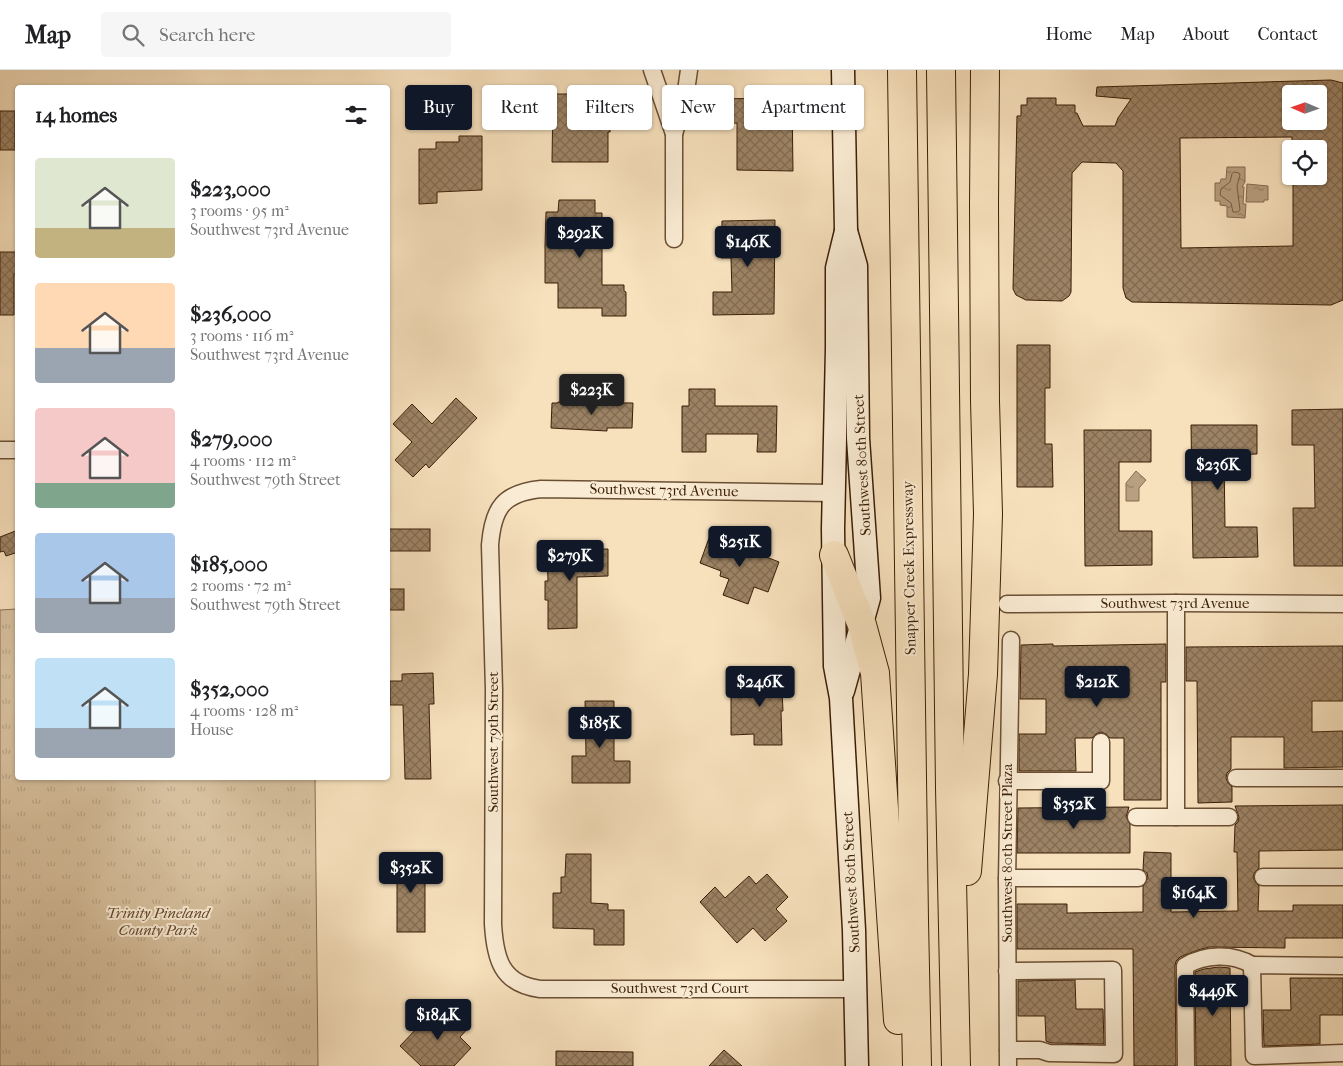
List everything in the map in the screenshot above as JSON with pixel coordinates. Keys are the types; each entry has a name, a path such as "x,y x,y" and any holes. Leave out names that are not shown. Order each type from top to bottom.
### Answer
{"highway":[{"name":"Snapper Creek Expressway","path":"902,70 917,1066"},
{"path":"941,70 956,1066"},
{"path":"954,1029 984,665 988,514 984,235 985,70"},
{"path":"834,555 862,625 872,659 877,687 901,1066"}],"street":[{"path":"652,70 674,134"},
{"path":"687,85 689,70"},
{"name":"Southwest 80th Street","path":"844,70 846,230 837,268 834,493 835,666 841,698 854,930 857,1066"},
{"path":"674,239 675,130"},
{"name":"Southwest 80th Street","path":"841,698 867,608 869,584 858,438 856,266 846,230"},
{"path":"0,450 15,450"},
{"name":"Southwest 73rd Avenue","path":"499,508 504,502 516,495 541,488 834,493"},
{"name":"Southwest 79th Street","path":"499,508 492,525 490,558 494,690 493,924 498,957 508,976"},
{"path":"1176,603 1176,817"},
{"name":"Southwest 73rd Avenue","path":"1007,604 1343,604"},
{"name":"Southwest 80th Street Plaza","path":"1008,1058 1007,782 1011,640"},
{"path":"1007,782 1101,782 1101,742"},
{"path":"1236,778 1343,778"},
{"path":"1136,817 1229,817"},
{"path":"1263,877 1343,877"},
{"path":"1007,878 1138,878"},
{"path":"1186,1066 1185,966 1193,962 1219,957 1238,958 1252,965 1343,966"},
{"path":"1252,965 1254,1056 1343,1053"},
{"path":"1007,971 1113,970 1114,1054 1049,1053 1040,1050 1008,1058"},
{"name":"Southwest 73rd Court","path":"508,976 519,984 540,989 855,989"}],"green space":[{"name":"Trinity Pineland County Park","path":"15,609 15,780 315,780 318,1066 0,1066 0,610"}],"water":[{"path":"1227,167 1245,167 1245,182 1242,187 1244,187 1243,204 1246,204 1245,218 1227,217 1227,206 1220,205 1220,201 1215,201 1215,183 1220,183 1221,179 1226,179"},
{"path":"1247,184 1268,186 1268,200 1264,200 1264,202 1246,202"},
{"path":"1136,471 1146,480 1139,488 1139,501 1126,501 1126,483"}],"building":[{"path":"1331,80 1343,83 1343,300 1331,305 1132,302 1126,298 1123,288 1123,171 1116,163 1082,162 1072,173 1071,292 1062,301 1026,300 1016,295 1013,289 1017,116 1021,116 1021,105 1027,105 1027,98 1056,98 1056,105 1075,105 1075,113 1077,113 1083,126 1115,126 1131,99 1096,96 1097,87","holes":["1292,137 1292,140 1327,140 1327,185 1293,185 1293,246 1181,248 1180,138"]},
{"path":"557,94 567,94 567,130 610,130 608,132 608,162 552,162 552,130 557,130"},
{"path":"734,99 744,99 744,130 792,130 793,171 737,170 737,123 734,123"},
{"path":"0,111 15,111 15,150 0,150"},
{"path":"459,136 482,136 482,190 437,192 437,203 419,204 419,149 436,149 436,142 459,142"},
{"path":"559,200 595,200 595,213 602,213 602,285 624,285 624,291 626,292 626,316 602,316 602,308 558,308 558,283 545,283 545,246 546,212 558,212"},
{"path":"775,220 774,314 713,315 713,292 732,292 731,258 721,258 722,221"},
{"path":"0,252 15,252 14,315 0,315"},
{"path":"1017,345 1050,345 1050,388 1045,388 1045,444 1052,444 1053,487 1017,487"},
{"path":"689,389 715,389 715,406 777,406 776,452 757,452 758,434 706,434 706,452 682,452 682,406 689,406"},
{"path":"456,398 477,418 429,468 426,464 413,477 395,460 412,442 393,424 412,404 432,424"},
{"path":"552,403 633,403 632,428 607,428 607,431 551,428"},
{"path":"1343,409 1343,566 1294,566 1293,508 1315,508 1314,445 1292,445 1292,410"},
{"path":"1191,425 1257,425 1257,454 1224,455 1225,527 1257,527 1258,557 1193,558"},
{"path":"1084,430 1151,430 1151,462 1119,462 1119,531 1152,531 1152,565 1085,566"},
{"path":"390,529 430,529 430,551 390,551"},
{"path":"15,531 15,553 6,556 4,551 0,552 0,537"},
{"path":"709,538 744,548 746,543 766,551 764,556 779,562 768,592 754,587 748,604 723,595 729,579 720,576 721,571 700,563"},
{"path":"608,549 608,576 577,577 577,628 548,629 548,600 545,600 545,581 548,581 547,550"},
{"path":"390,589 404,589 404,610 390,610"},
{"path":"1053,644 1053,646 1166,644 1166,682 1161,682 1161,800 1124,800 1124,738 1110,738 1101,732 1092,738 1075,738 1076,771 1019,771 1019,734 1046,734 1046,699 1020,699 1021,645"},
{"path":"1343,646 1343,701 1312,701 1312,732 1343,731 1343,767 1284,768 1284,737 1231,737 1231,769 1227,773 1226,778 1232,787 1232,802 1198,803 1197,681 1186,681 1186,647"},
{"path":"781,668 782,745 754,745 754,734 731,735 731,691 753,691 753,669"},
{"path":"433,673 434,704 429,704 431,779 405,779 403,705 390,705 390,681 402,681 402,674"},
{"path":"585,701 614,701 614,761 630,761 630,783 572,783 572,756 586,756"},
{"path":"1343,805 1343,850 1259,851 1259,868 1253,877 1259,886 1258,911 1293,911 1293,905 1343,905 1343,938 1285,938 1285,948 1209,947 1180,957 1176,961 1175,966 1176,1066 1134,1066 1133,949 1017,949 1017,904 1067,904 1067,913 1143,912 1143,886 1148,878 1147,873 1143,870 1144,852 1171,853 1171,912 1238,911 1237,852 1234,852 1235,825 1239,817 1235,806"},
{"path":"1129,807 1126,817 1130,824 1130,853 1017,853 1018,808"},
{"path":"566,854 591,854 591,903 608,904 608,910 624,910 624,945 594,945 594,929 553,928 553,893 561,893 561,877 565,877"},
{"path":"397,856 425,856 425,932 397,932"},
{"path":"767,874 788,897 776,909 787,921 765,941 753,928 737,943 700,902 715,887 725,898 749,876 756,884"},
{"path":"1219,967 1230,968 1231,1066 1196,1066 1195,972"},
{"path":"1290,978 1343,978 1343,1015 1320,1015 1320,1044 1264,1046 1263,1010 1291,1010"},
{"path":"1075,980 1076,1009 1103,1009 1104,1044 1051,1043 1046,1041 1045,1016 1018,1016 1018,981"},
{"path":"436,1008 449,1021 458,1012 471,1025 460,1037 471,1048 454,1066 421,1066 400,1046"},
{"path":"724,1050 742,1066 709,1066"},
{"path":"556,1051 633,1052 633,1066 556,1066"}]}
